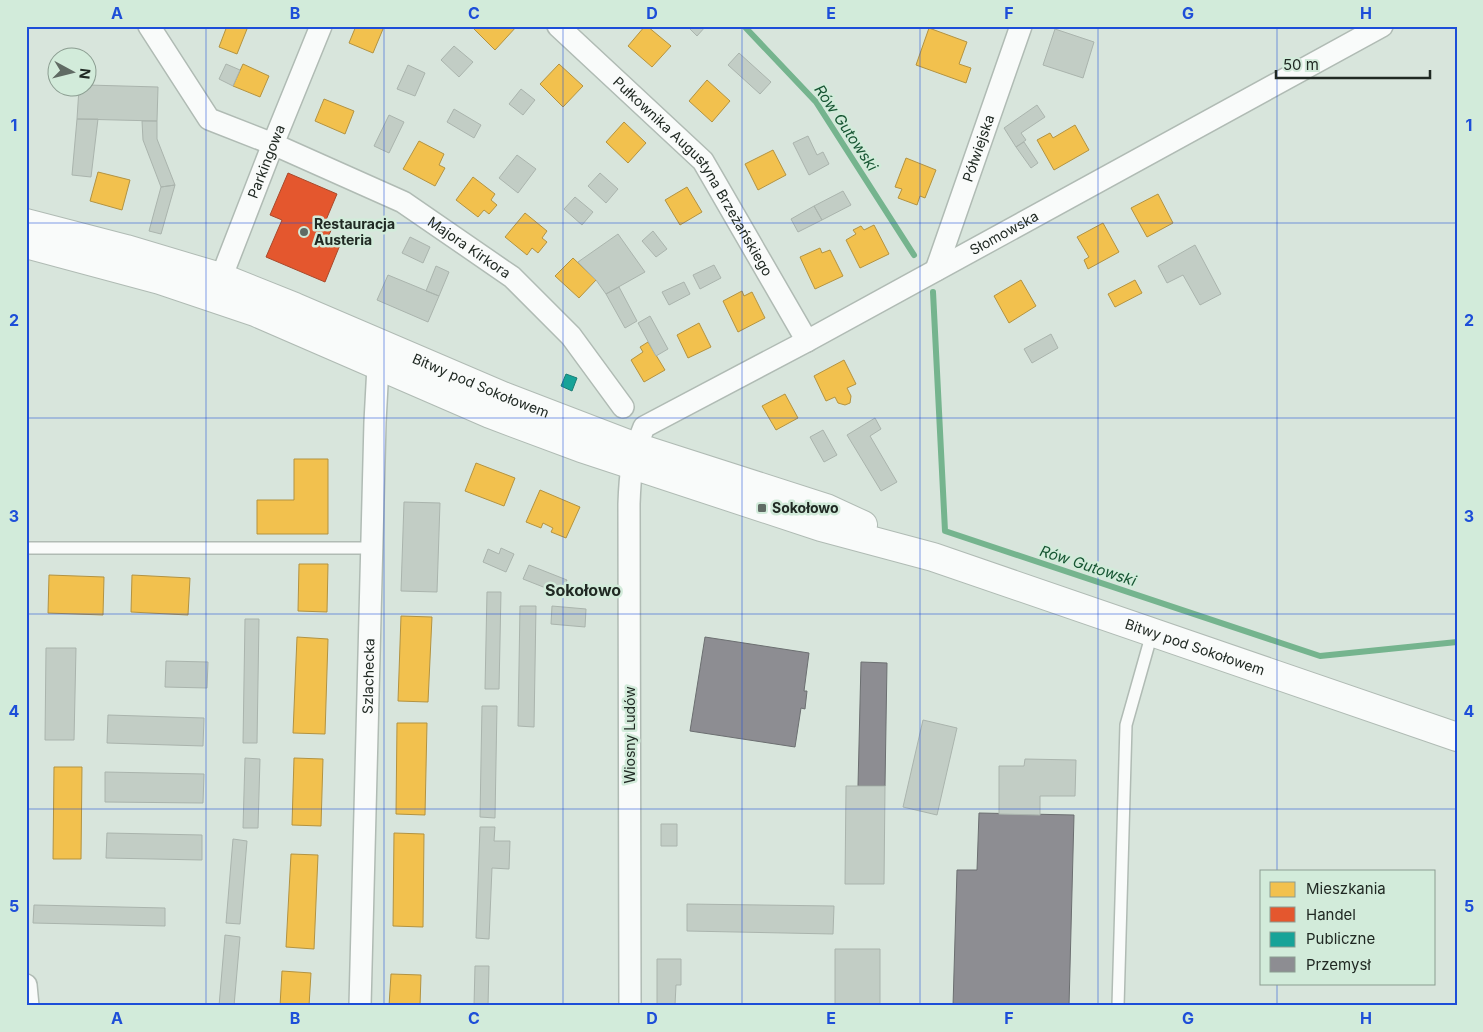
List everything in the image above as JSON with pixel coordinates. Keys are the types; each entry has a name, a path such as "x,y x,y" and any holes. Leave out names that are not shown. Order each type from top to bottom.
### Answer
{"street":[{"name":"Majora Kirkora","path":"150,26 209,119 273,144 403,202 512,277 571,336 624,408"},
{"name":"Parkingowa","path":"217,287 321,26"},
{"name":"Pułkownika Augustyna Brzeżańskiego","path":"558,26 703,161 807,341"},
{"name":"Półwiejska","path":"936,270 1021,26"},
{"name":"Słomowska","path":"634,456 644,427 807,341 1382,26"},
{"name":"Bitwy pod Sokołowem","path":"26,223 126,249 217,287"},
{"name":"Bitwy pod Sokołowem","path":"26,244 160,280 217,287 295,307 382,356 534,431 826,508 933,557 1457,737"},
{"name":"Szlachecka","path":"360,1006 375,422 382,356"},
{"name":"Wiosny Ludów","path":"630,1006 630,504 634,456"},
{"path":"26,985 28,1006"}],"lane":[{"path":"26,548 372,548"},
{"path":"1118,1006 1126,725 1152,633"}],"building: Mieszkania":[{"path":"227,26 240,26 247,29 237,54 219,47"},
{"path":"356,26 378,26 383,29 373,53 349,43"},
{"path":"471,26 517,26 495,50"},
{"path":"645,26 671,46 652,67 628,46"},
{"path":"929,28 967,42 959,64 971,68 966,83 916,65"},
{"path":"243,64 269,76 260,97 233,86"},
{"path":"559,64 583,86 563,107 540,84"},
{"path":"707,80 730,101 712,122 689,101"},
{"path":"324,99 354,111 345,134 315,121"},
{"path":"624,122 646,143 628,163 606,142"},
{"path":"1075,125 1089,150 1054,170 1037,140 1050,133 1053,138"},
{"path":"419,141 444,154 439,165 445,168 435,186 403,169"},
{"path":"773,150 786,175 758,190 745,164"},
{"path":"906,158 936,170 925,198 920,196 917,205 898,198 902,189 895,187"},
{"path":"98,172 130,180 122,210 90,201"},
{"path":"473,177 495,194 491,200 497,205 489,214 484,210 478,217 456,200"},
{"path":"687,187 702,212 680,225 665,200"},
{"path":"1158,194 1173,223 1147,237 1131,208"},
{"path":"525,213 547,231 542,238 547,242 538,253 532,248 527,255 505,237"},
{"path":"1103,223 1119,252 1088,269 1084,260 1089,257 1077,237"},
{"path":"874,225 889,254 860,268 846,240 856,234 853,230 861,226 864,230"},
{"path":"820,248 822,253 830,250 843,276 815,289 800,257"},
{"path":"573,258 596,280 579,298 555,276"},
{"path":"1021,280 1036,306 1009,323 994,296"},
{"path":"1135,280 1142,293 1115,307 1108,294"},
{"path":"742,291 744,296 752,292 765,318 738,332 723,301"},
{"path":"699,323 711,347 688,358 677,335"},
{"path":"648,342 665,370 644,382 631,360 643,352 640,347"},
{"path":"844,360 856,384 847,388 851,396 850,403 845,405 838,403 835,397 826,401 814,376"},
{"path":"785,394 798,418 776,430 762,406"},
{"path":"294,459 328,459 328,534 257,534 257,500 294,500"},
{"path":"476,463 515,478 504,506 465,491"},
{"path":"540,490 580,507 566,538 551,532 553,528 543,523 541,528 526,522"},
{"path":"299,564 328,564 327,612 298,611"},
{"path":"49,575 104,577 103,615 48,613"},
{"path":"132,575 190,578 188,615 131,612"},
{"path":"401,616 432,617 428,702 398,701"},
{"path":"297,637 328,639 325,734 293,733"},
{"path":"397,723 427,723 425,815 396,814"},
{"path":"294,758 323,759 321,826 292,825"},
{"path":"54,767 82,767 81,859 53,859"},
{"path":"394,833 424,834 423,927 393,926"},
{"path":"291,854 318,855 314,949 286,947"},
{"path":"282,971 311,973 309,1006 280,1006"},
{"path":"391,974 421,975 420,1006 389,1006"}],"building: Handel":[{"name":"Restauracja Austeria","path":"288,173 337,194 326,220 334,224 327,239 340,245 325,282 266,257 282,220 270,215"}],"building: Publiczne":[{"path":"566,374 577,378 572,391 561,386"}],"building: Przemysł":[{"path":"705,637 809,653 804,691 807,691 805,709 801,708 795,747 690,731"},
{"path":"861,662 887,663 885,786 858,786"},
{"path":"979,813 1074,815 1069,1006 953,1006 957,870 977,870"}],"building: Inne":[{"path":"687,26 706,26 697,36"},
{"path":"1055,29 1094,42 1083,78 1043,65"},
{"path":"454,46 473,62 459,77 441,60"},
{"path":"739,53 771,82 760,94 728,65"},
{"path":"226,64 240,70 233,86 219,79"},
{"path":"408,65 425,73 415,96 397,89"},
{"path":"98,85 158,87 157,121 77,119 78,98 98,98"},
{"path":"521,89 535,100 523,115 509,104"},
{"path":"1037,105 1045,117 1021,133 1026,140 1016,147 1004,128"},
{"path":"454,109 481,125 474,138 447,122"},
{"path":"389,115 404,122 389,153 374,146"},
{"path":"77,119 98,119 91,177 72,175"},
{"path":"142,121 157,121 157,139 175,185 161,187 143,140"},
{"path":"808,136 817,155 823,152 829,164 809,175 793,143"},
{"path":"1024,142 1038,163 1031,168 1016,147"},
{"path":"517,155 536,169 518,193 499,178"},
{"path":"600,173 618,189 606,203 588,186"},
{"path":"175,185 161,234 149,231 161,187"},
{"path":"843,191 851,205 822,220 814,206"},
{"path":"575,197 593,212 582,225 564,209"},
{"path":"814,206 822,220 798,232 791,219"},
{"path":"653,231 667,249 656,257 642,241"},
{"path":"618,234 645,272 606,294 596,280 578,262"},
{"path":"410,237 430,247 423,263 402,253"},
{"path":"1195,245 1221,294 1200,305 1183,275 1167,283 1158,266"},
{"path":"714,265 721,278 700,289 693,275"},
{"path":"436,266 449,272 439,296 426,291"},
{"path":"388,275 439,296 428,322 377,300"},
{"path":"684,282 690,294 669,305 662,292"},
{"path":"619,287 637,321 625,328 606,294"},
{"path":"650,316 668,349 656,356 638,323"},
{"path":"1051,334 1058,348 1032,363 1024,349"},
{"path":"875,418 881,429 870,436 897,482 881,491 847,435"},
{"path":"823,430 837,455 824,462 810,437"},
{"path":"404,502 440,503 437,592 401,591"},
{"path":"501,548 514,554 506,572 483,562 488,549 499,554"},
{"path":"529,565 567,580 561,594 523,579"},
{"path":"487,592 501,592 499,689 485,689"},
{"path":"520,606 536,606 534,727 518,726"},
{"path":"552,606 586,609 585,627 551,624"},
{"path":"245,619 259,619 257,743 243,743"},
{"path":"46,648 76,648 74,740 45,740"},
{"path":"166,661 208,662 207,688 165,687"},
{"path":"482,706 497,706 495,818 480,817"},
{"path":"108,715 204,718 203,746 107,743"},
{"path":"923,720 957,728 937,815 903,807"},
{"path":"245,758 260,759 258,828 243,828"},
{"path":"1025,759 1076,760 1075,796 1040,796 1040,815 999,814 999,766 1024,766"},
{"path":"105,772 204,774 203,803 105,802"},
{"path":"846,786 885,786 884,884 845,884"},
{"path":"661,824 677,824 677,846 661,846"},
{"path":"480,827 495,827 494,841 510,841 509,869 492,868 489,939 476,938"},
{"path":"107,833 202,835 202,860 106,858"},
{"path":"233,839 247,841 240,924 226,923"},
{"path":"687,904 834,906 833,934 687,931"},
{"path":"34,905 165,908 165,926 33,923"},
{"path":"225,935 240,937 234,1006 219,1006"},
{"path":"835,949 880,949 880,1006 835,1006"},
{"path":"657,959 681,959 681,985 676,985 675,1005 681,1006 657,1006"},
{"path":"475,966 489,966 488,1006 474,1006"}],"waterway":[{"name":"Rów Gutowski","path":"744,26 816,102 914,255"},
{"name":"Rów Gutowski","path":"933,292 945,531 1320,656 1457,642"}],"place":[{"name":"Restauracja Austeria","path":"304,232"},
{"name":"Sokołowo","path":"762,508"}],"district":[{"name":"Sokołowo","path":"583,590"}]}
